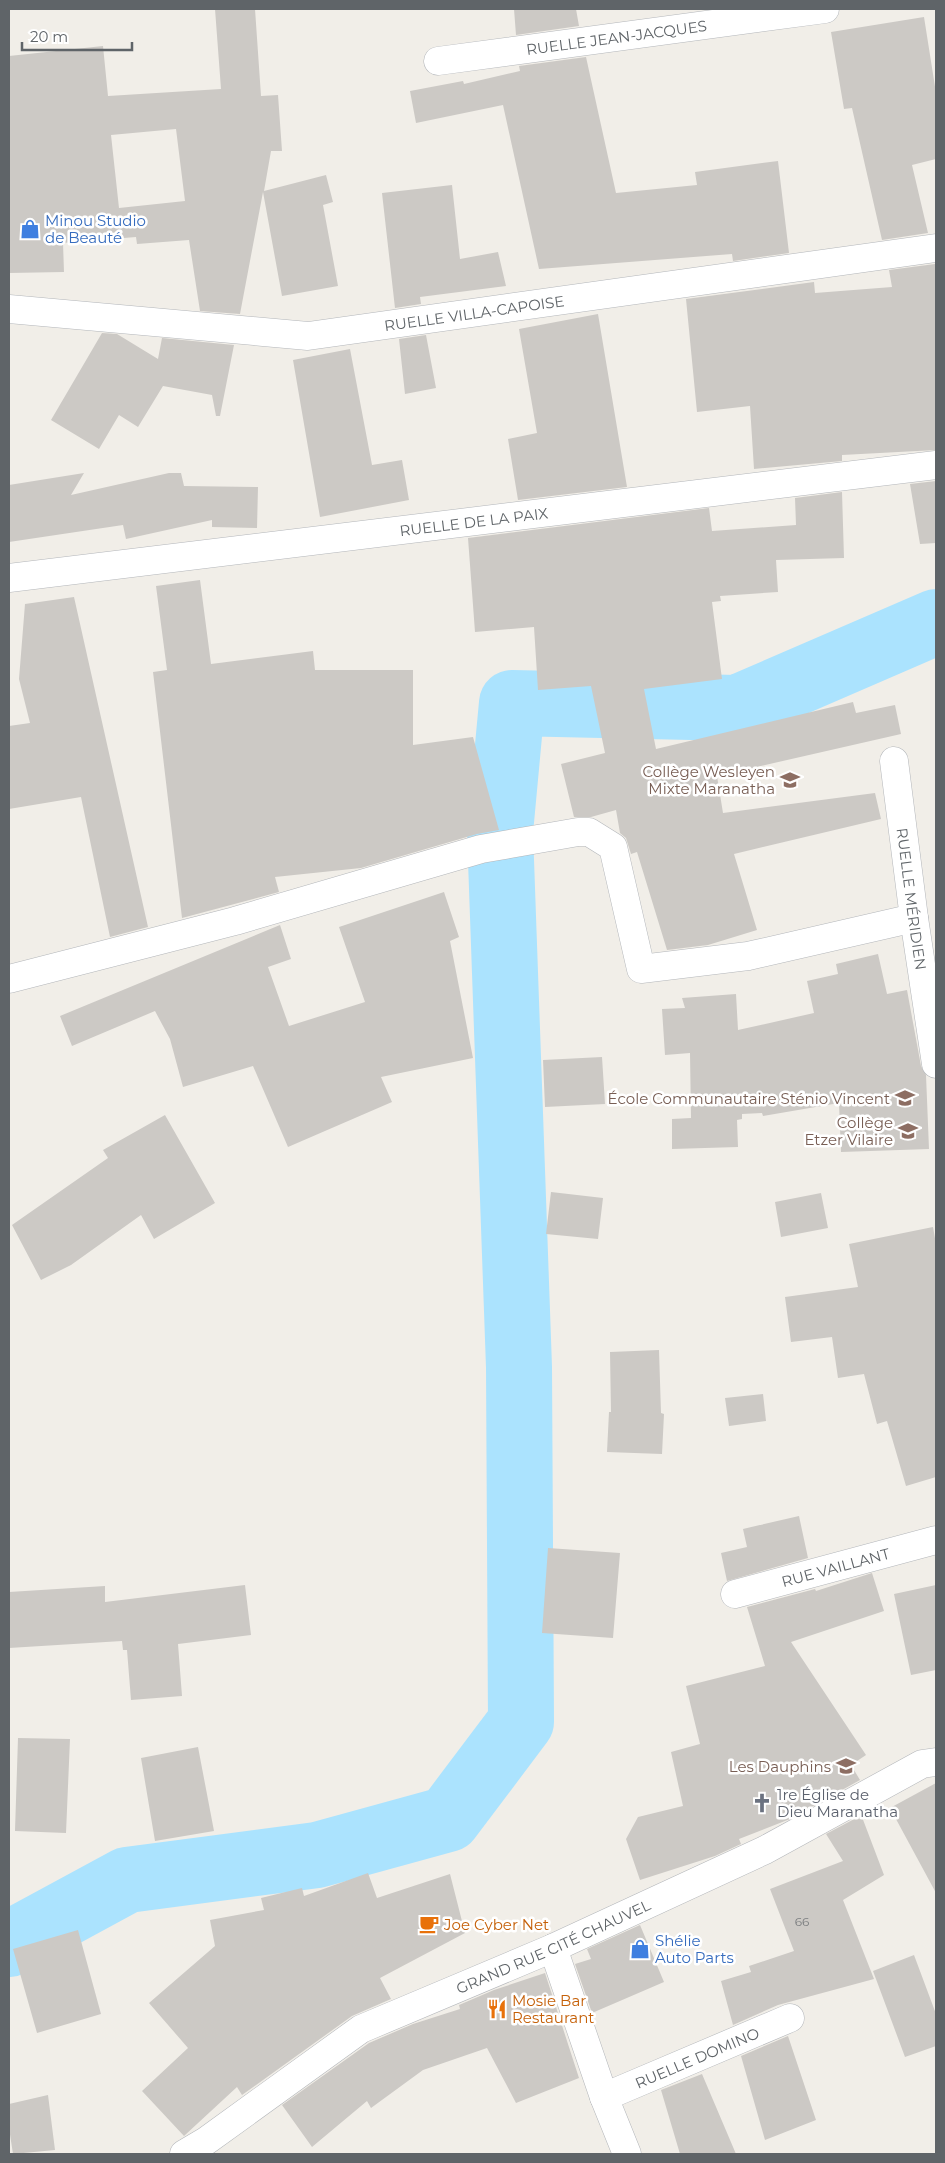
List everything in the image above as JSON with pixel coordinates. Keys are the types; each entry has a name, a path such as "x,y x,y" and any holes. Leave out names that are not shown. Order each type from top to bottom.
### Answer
{"street":[{"name":"RUELLE JEAN-JACQUES","path":"438,61 825,9"},
{"name":"RUELLE VILLA-CAPOISE","path":"9,309 308,336 936,248"},
{"name":"RUELLE DE LA PAIX","path":"9,578 936,465"},
{"name":"RUELLE MÉRIDIEN","path":"894,761 914,918 936,1064"},
{"path":"9,979 235,921 481,848 578,832 589,832 613,847 641,969 748,956 914,918"},
{"name":"RUE VAILLANT","path":"735,1594 936,1540"},
{"name":"GRAND RUE CITÉ CHAUVEL","path":"184,2154 206,2141 362,2029 553,1948 764,1850 922,1764 936,1762"},
{"path":"553,1948 604,2097 627,2154"},
{"name":"RUELLE DOMINO","path":"604,2097 790,2018"}],"building":[{"path":"215,9 255,9 261,96 278,95 282,151 271,151 264,191 326,175 333,202 323,205 338,286 282,296 263,192 240,314 200,311 189,240 137,244 136,237 63,243 64,272 9,273 9,56 103,46 108,96 221,89","holes":["176,129 185,201 119,208 111,135"]},
{"path":"514,9 576,9 579,26 516,35"},
{"path":"924,17 936,93 936,159 912,165 928,233 882,240 852,108 844,109 831,32"},
{"path":"586,57 616,193 697,185 695,172 778,161 789,253 733,261 732,254 539,269 503,105 416,123 410,91 463,81 464,84 520,71 519,66"},
{"path":"452,185 460,259 498,252 506,286 420,297 421,304 395,308 382,193"},
{"path":"935,264 936,450 842,455 842,461 754,469 750,406 697,412 686,299 814,282 815,293 892,287 889,270"},
{"path":"598,314 627,487 518,500 508,439 537,433 519,329"},
{"path":"102,333 117,334 158,359 162,338 234,345 220,416 216,416 212,395 163,386 138,427 119,415 99,449 51,420"},
{"path":"426,335 436,388 405,394 399,339"},
{"path":"350,349 372,465 402,460 409,500 320,517 293,360"},
{"path":"84,473 71,495 169,473 181,473 184,486 258,487 257,528 212,527 212,520 126,539 123,525 9,542 9,485"},
{"path":"936,481 936,543 920,544 910,484"},
{"path":"842,492 844,558 776,560 778,592 720,596 721,601 712,602 722,679 644,689 656,749 853,702 856,713 895,705 901,734 717,776 723,813 875,793 881,819 734,854 757,930 708,945 667,950 637,852 631,854 626,838 620,833 616,810 591,817 574,817 561,764 605,753 591,686 538,690 534,627 475,632 468,538 709,508 712,531 796,525 795,498"},
{"path":"200,580 211,664 313,651 315,670 413,670 413,745 473,737 499,830 477,834 361,868 275,877 279,892 182,918 153,672 167,670 156,586"},
{"path":"74,597 148,927 110,937 81,797 9,809 9,726 30,723 19,679 25,604"},
{"path":"444,892 459,937 450,941 473,1058 381,1077 392,1102 288,1147 253,1066 183,1087 170,1039 155,1011 72,1046 60,1016 280,925 291,959 268,967 289,1026 365,1002 339,927"},
{"path":"878,954 887,994 907,990 921,1066 926,1075 929,1149 841,1152 839,1103 763,1116 762,1113 742,1114 742,1119 737,1120 738,1147 672,1149 672,1119 691,1118 690,1053 665,1055 662,1009 685,1008 682,998 736,994 738,1030 814,1013 807,981 838,974 836,964"},
{"path":"602,1057 605,1104 545,1107 543,1060"},
{"path":"165,1115 215,1203 154,1239 141,1215 71,1265 41,1280 12,1225 108,1158 103,1150"},
{"path":"551,1192 603,1198 598,1239 546,1234"},
{"path":"821,1193 828,1228 781,1237 775,1202"},
{"path":"933,1227 936,1244 936,1477 906,1486 887,1421 877,1424 864,1374 838,1378 832,1337 791,1342 785,1297 858,1287 849,1244"},
{"path":"659,1350 661,1413 664,1414 662,1454 607,1452 609,1412 611,1412 610,1352"},
{"path":"763,1394 766,1421 729,1426 725,1398"},
{"path":"799,1516 808,1558 727,1581 721,1553 747,1547 743,1529"},
{"path":"548,1548 620,1553 613,1638 542,1633"},
{"path":"872,1573 884,1611 791,1642 866,1755 851,1765 860,1780 790,1819 739,1839 741,1844 715,1856 640,1880 626,1839 638,1817 683,1806 671,1752 700,1744 686,1686 765,1666 747,1607 815,1589 816,1591"},
{"path":"245,1585 251,1635 178,1644 182,1696 131,1700 127,1650 123,1650 122,1641 9,1648 9,1592 105,1586 105,1602"},
{"path":"936,1585 936,1670 911,1675 894,1594"},
{"path":"18,1738 70,1739 66,1833 15,1831"},
{"path":"198,1747 214,1831 155,1841 141,1758"},
{"path":"936,1783 936,1893 890,1808"},
{"path":"877,1807 878,1809 862,1817 884,1875 843,1900 874,1979 778,2005 733,2025 721,1981 751,1972 749,1966 794,1951 770,1889 843,1861 826,1834"},
{"path":"368,1873 377,1898 450,1874 465,1933 380,1978 391,1999 352,2016 242,2095 237,2087 184,2136 142,2091 188,2048 149,2003 215,1946 210,1920 264,1910 261,1898 302,1888 304,1896"},
{"path":"640,1925 664,1982 592,2013 575,1964 591,1959 587,1949"},
{"path":"78,1930 101,2014 37,2033 13,1949"},
{"path":"914,1955 936,2014 936,2046 905,2057 873,1971"},
{"path":"545,1973 579,2078 516,2103 487,2048 423,2070 371,2108 367,2101 312,2147 282,2105 369,2043 413,2024 460,2009 459,2005 494,1990"},
{"path":"788,2036 816,2120 765,2140 741,2056"},
{"path":"702,2074 736,2154 680,2154 661,2090"},
{"path":"48,2095 55,2150 13,2154 9,2128 9,2104"}],"waterway":[{"path":"9,1944 127,1880 317,1855 448,1819 521,1722 519,1367 500,832 512,703 737,708 936,622"}],"place":[{"name":"Minou Studio de Beauté","path":"30,229"},
{"name":"Collège Wesleyen Mixte Maranatha","path":"790,780"},
{"name":"École Communautaire Sténio Vincent","path":"905,1098"},
{"name":"Collège Etzer Vilaire","path":"908,1131"},
{"name":"Les Dauphins","path":"846,1766"},
{"name":"1re Église de Dieu Maranatha","path":"762,1803"},
{"name":"Joe Cyber Net","path":"429,1924"},
{"name":"Shélie Auto Parts","path":"640,1949"},
{"name":"Mosie Bar Restaurant","path":"497,2009"}]}
